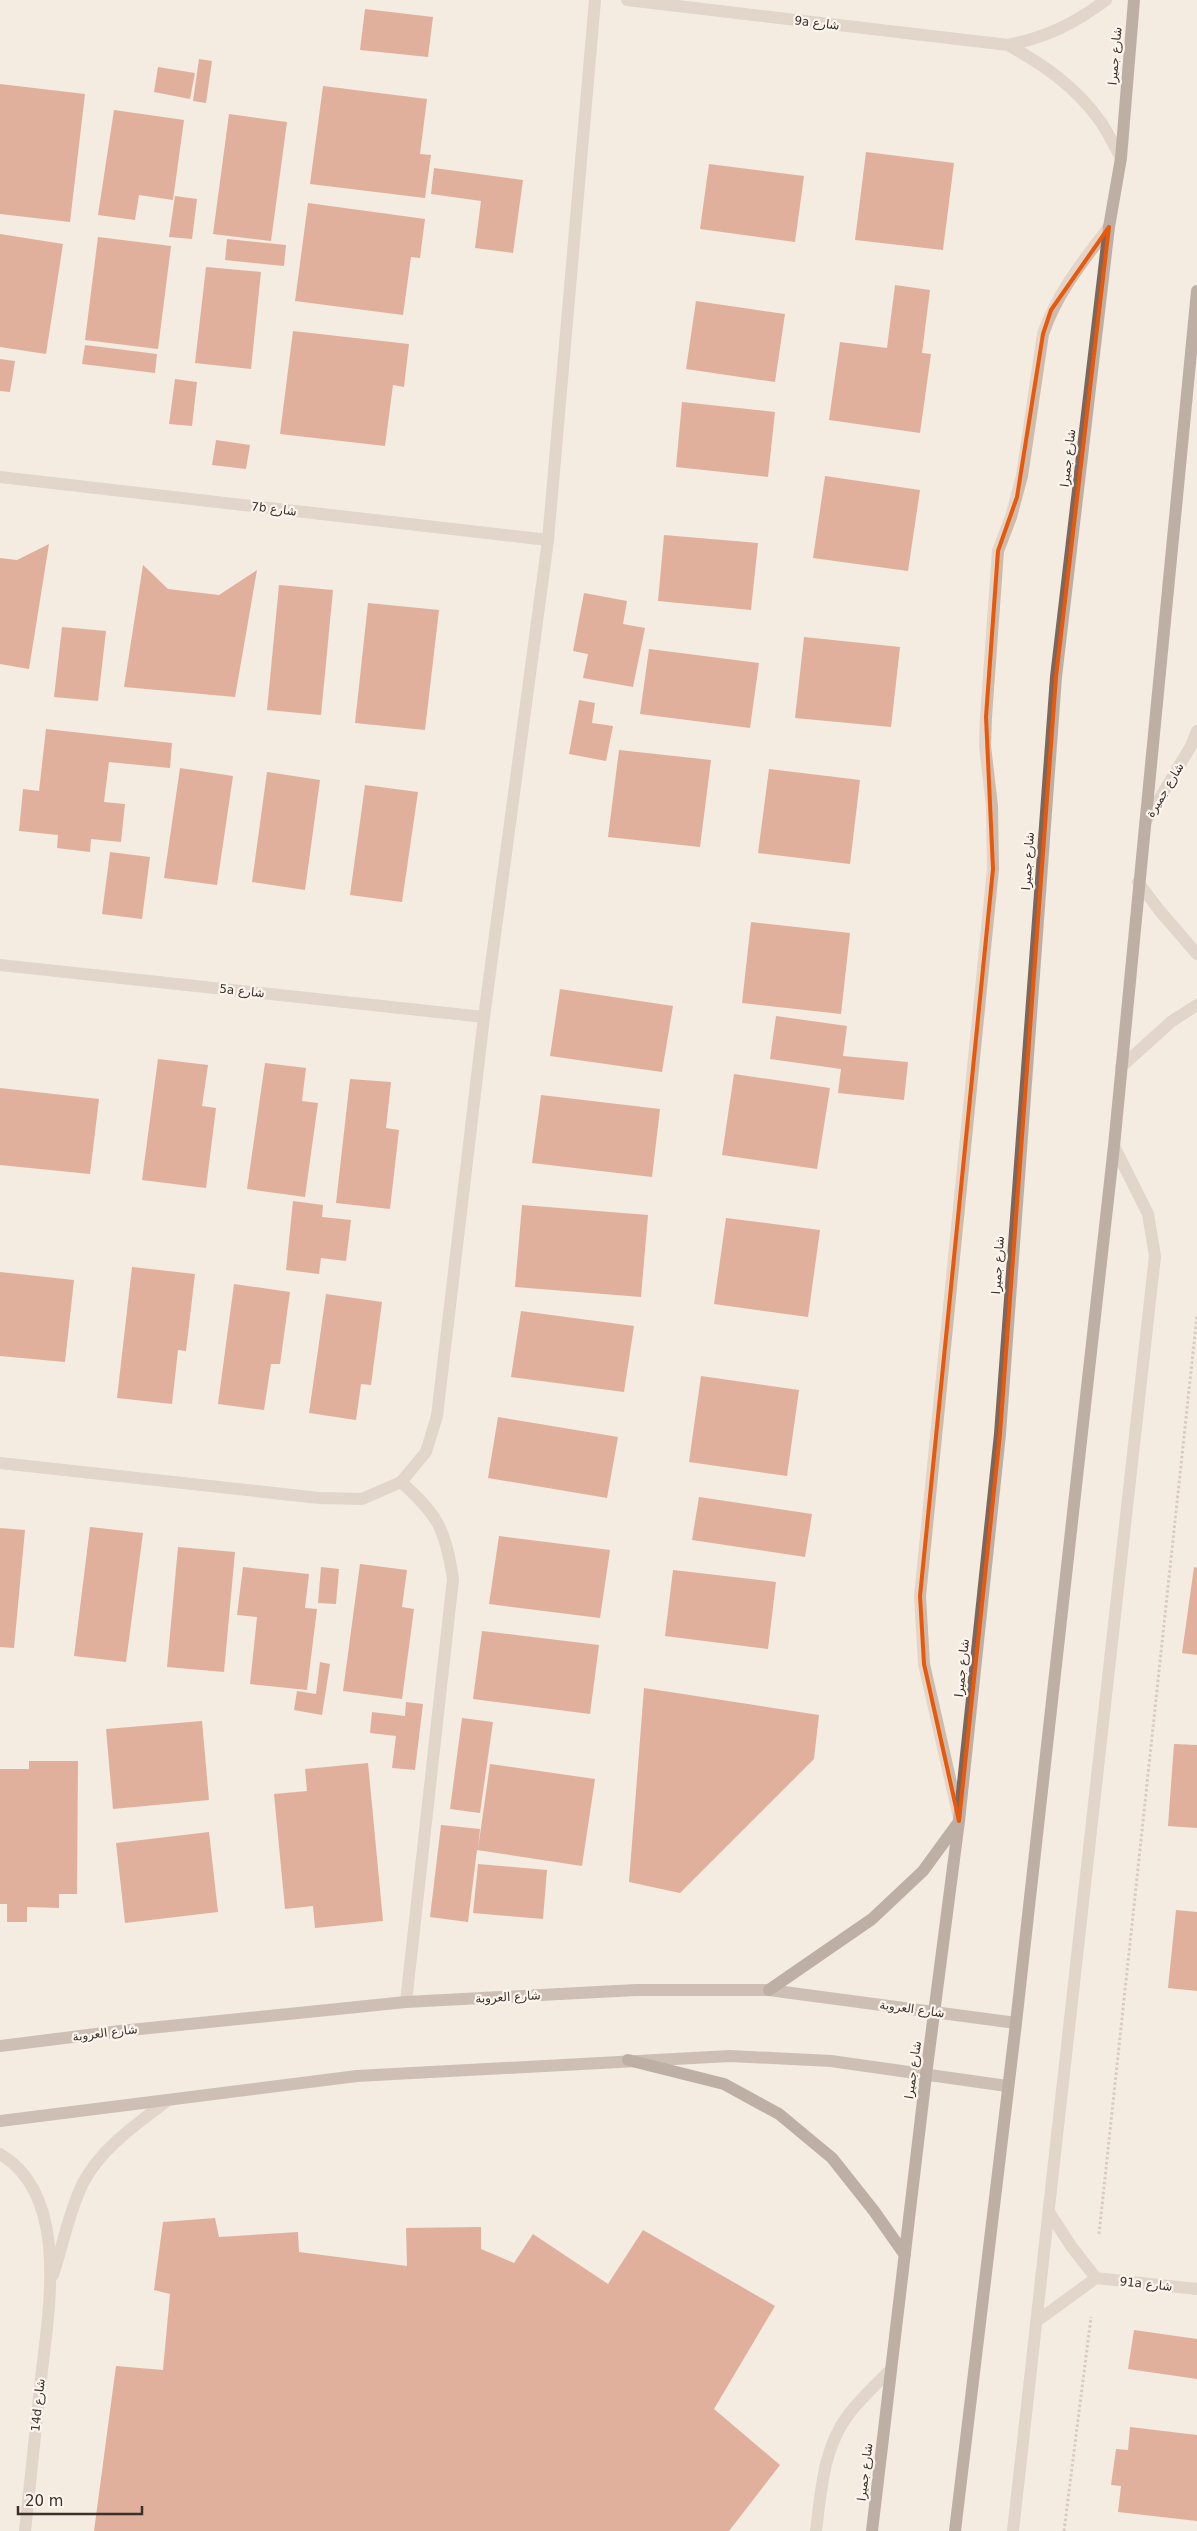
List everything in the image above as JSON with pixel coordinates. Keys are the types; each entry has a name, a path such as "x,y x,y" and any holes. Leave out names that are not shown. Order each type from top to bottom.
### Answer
{"main road":[{"name":"شارع جميرا","path":"872,2531 926,2075 936,2012 960,1821 1000,1434 1056,677 1109,227 1121,158 1134,0"},
{"path":"955,2531 1016,2023 1114,1146 1138,882 1197,291"},
{"path":"769,1990 872,1919 923,1871 960,1821"},
{"name":"شارع العروبة","path":"0,2046 120,2031 406,2002 636,1990 769,1990 1016,2023"},
{"path":"0,2121 357,2076 628,2060 739,2056 831,2061 1007,2086"},
{"path":"628,2060 724,2084 779,2114 832,2158 874,2211 905,2255"}],"street":[{"path":"0,1462 319,1498 362,1499 402,1482 426,1452 437,1416 484,1017 548,540 595,0"},
{"name":"9a شارع","path":"627,0 1008,45 1039,38 1083,18 1106,0"},
{"name":"9a شارع","path":"1008,45 1036,61 1076,91 1101,122 1121,158"},
{"path":"960,1821 924,1664 920,1596 993,869 992,806 985,736 998,551 1017,497 1043,334 1051,310 1063,288 1109,227"},
{"name":"7b شارع","path":"0,477 548,540"},
{"name":"شارع جميرة","path":"1145,823 1191,746 1197,730"},
{"path":"1138,882 1159,910 1197,954"},
{"name":"5a شارع","path":"0,965 484,1017"},
{"path":"1121,1067 1172,1021 1197,1005"},
{"path":"1013,2531 1155,1256 1148,1214 1114,1146"},
{"path":"402,1482 429,1507 444,1534 447,1541 453,1579 406,2002"},
{"name":"14d شارع","path":"25,2531 51,2280 76,2202 92,2168 116,2141 168,2100"},
{"name":"14d شارع","path":"0,2154 21,2170 39,2202 51,2280"},
{"path":"1037,2321 1096,2278 1071,2246 1049,2212"},
{"name":"91a شارع","path":"1096,2278 1197,2289"},
{"path":"816,2531 825,2465 834,2439 848,2415 891,2369"}],"path":[{"path":"1064,2531 1096,2278 1197,1315"}],"highlighted area":[{"path":"1109,227 1056,677 1000,1434 959,1821 924,1664 920,1596 993,869 986,717 998,551 1017,497 1043,334 1051,310"}],"building":[{"path":"365,9 433,17 428,57 360,50"},
{"path":"199,59 212,61 206,103 193,101"},
{"path":"158,67 195,73 190,99 154,92"},
{"path":"0,84 85,94 70,222 0,214"},
{"path":"323,86 427,99 420,154 431,155 425,198 310,184"},
{"path":"114,110 184,120 173,200 139,195 135,220 98,215"},
{"path":"229,114 287,122 271,241 213,234"},
{"path":"866,152 954,163 943,250 855,240"},
{"path":"709,164 804,176 795,242 700,229"},
{"path":"434,168 523,180 513,253 475,248 481,201 431,194"},
{"path":"175,196 197,199 192,239 169,237"},
{"path":"308,203 425,219 420,258 411,257 403,315 295,301"},
{"path":"0,234 63,244 46,354 0,347"},
{"path":"98,237 171,246 158,349 85,340"},
{"path":"227,239 286,245 284,266 225,260"},
{"path":"206,267 261,272 251,369 195,363"},
{"path":"895,285 930,290 922,353 931,354 920,433 829,420 840,342 887,348"},
{"path":"696,301 785,314 775,382 686,369"},
{"path":"293,331 409,344 404,387 393,385 385,446 280,434"},
{"path":"85,345 157,354 155,373 82,364"},
{"path":"0,359 15,361 10,392 0,391"},
{"path":"175,379 197,382 192,426 169,424"},
{"path":"682,402 775,412 768,477 676,467"},
{"path":"216,440 250,445 246,469 212,465"},
{"path":"825,476 920,490 908,571 813,558"},
{"path":"664,535 758,543 751,610 658,601"},
{"path":"49,544 29,669 0,664 0,558 17,560"},
{"path":"143,565 168,589 219,595 257,570 235,697 124,687"},
{"path":"279,585 333,590 321,715 267,710"},
{"path":"584,593 627,601 623,624 645,628 633,687 583,678 588,654 573,651"},
{"path":"368,603 439,610 425,730 355,723"},
{"path":"62,627 106,631 98,701 54,697"},
{"path":"804,637 900,647 891,727 795,718"},
{"path":"649,649 759,663 750,728 640,714"},
{"path":"579,700 595,703 592,723 613,726 606,761 569,754"},
{"path":"46,729 172,743 170,768 109,762 104,802 125,804 121,842 91,839 90,852 57,848 58,835 19,831 23,789 39,791"},
{"path":"619,750 711,760 700,847 608,837"},
{"path":"180,768 233,776 217,885 164,878"},
{"path":"769,769 860,780 850,864 758,853"},
{"path":"267,772 320,780 305,890 252,882"},
{"path":"365,785 418,792 402,902 350,895"},
{"path":"110,852 150,857 142,919 102,914"},
{"path":"751,922 850,933 841,1014 742,1003"},
{"path":"560,989 673,1006 662,1072 550,1056"},
{"path":"776,1016 847,1026 843,1056 908,1062 904,1100 838,1093 841,1069 770,1059"},
{"path":"158,1059 208,1065 202,1106 216,1108 206,1188 142,1180"},
{"path":"265,1063 306,1068 302,1101 318,1103 305,1197 247,1189"},
{"path":"734,1074 830,1088 817,1169 722,1155"},
{"path":"350,1079 391,1082 386,1128 399,1130 390,1209 336,1203"},
{"path":"0,1088 99,1099 90,1174 0,1165"},
{"path":"541,1095 660,1109 652,1177 532,1163"},
{"path":"293,1201 323,1205 322,1217 351,1220 346,1261 321,1258 319,1274 286,1270"},
{"path":"522,1205 648,1215 641,1297 515,1287"},
{"path":"726,1218 820,1230 808,1317 714,1304"},
{"path":"132,1267 195,1274 186,1351 178,1350 172,1404 117,1398"},
{"path":"0,1272 74,1280 65,1362 0,1356"},
{"path":"234,1284 290,1292 280,1364 271,1364 264,1410 218,1404"},
{"path":"326,1294 382,1302 371,1385 361,1384 356,1420 309,1413"},
{"path":"521,1311 634,1326 624,1392 511,1377"},
{"path":"701,1376 799,1390 787,1476 689,1462"},
{"path":"498,1417 618,1437 607,1498 488,1478"},
{"path":"699,1497 812,1514 805,1557 692,1540"},
{"path":"90,1527 143,1533 126,1662 74,1656"},
{"path":"0,1528 25,1530 14,1648 0,1647"},
{"path":"499,1536 610,1550 600,1618 489,1604"},
{"path":"178,1547 235,1552 224,1672 167,1667"},
{"path":"360,1564 407,1570 402,1607 414,1609 402,1699 343,1691"},
{"path":"243,1567 309,1574 305,1608 317,1609 307,1690 250,1684 257,1617 237,1615"},
{"path":"321,1567 339,1569 336,1604 318,1603"},
{"path":"1194,1567 1197,1568 1197,1655 1182,1653"},
{"path":"673,1570 776,1582 768,1649 665,1636"},
{"path":"482,1631 599,1645 590,1714 473,1699"},
{"path":"320,1662 330,1664 322,1715 294,1710 297,1691 316,1694"},
{"path":"644,1688 819,1715 814,1759 680,1893 629,1882"},
{"path":"406,1702 423,1704 415,1770 392,1768 396,1736 370,1733 372,1712 405,1716"},
{"path":"462,1718 493,1722 480,1813 450,1809"},
{"path":"202,1721 209,1800 113,1809 106,1729"},
{"path":"1174,1744 1197,1745 1197,1828 1168,1826"},
{"path":"29,1761 78,1761 77,1894 59,1894 59,1908 27,1907 27,1922 7,1922 7,1904 0,1904 0,1769 29,1769"},
{"path":"368,1763 383,1921 315,1928 313,1906 285,1909 274,1794 307,1791 305,1769"},
{"path":"490,1764 595,1779 582,1866 477,1850 468,1922 430,1917 441,1825 480,1829 478,1849"},
{"path":"209,1832 218,1912 125,1923 116,1843"},
{"path":"478,1864 547,1870 543,1919 473,1913"},
{"path":"1176,1910 1197,1912 1197,1991 1168,1988"},
{"path":"215,2218 219,2237 298,2232 299,2252 407,2266 406,2228 481,2227 481,2249 514,2263 533,2234 608,2284 643,2230 775,2306 714,2409 780,2465 729,2531 94,2531 116,2366 163,2370 170,2294 154,2290 163,2222"},
{"path":"1134,2330 1197,2339 1197,2379 1128,2369"},
{"path":"1130,2427 1197,2435 1197,2521 1118,2512 1121,2486 1111,2485 1116,2449 1128,2450"}]}
